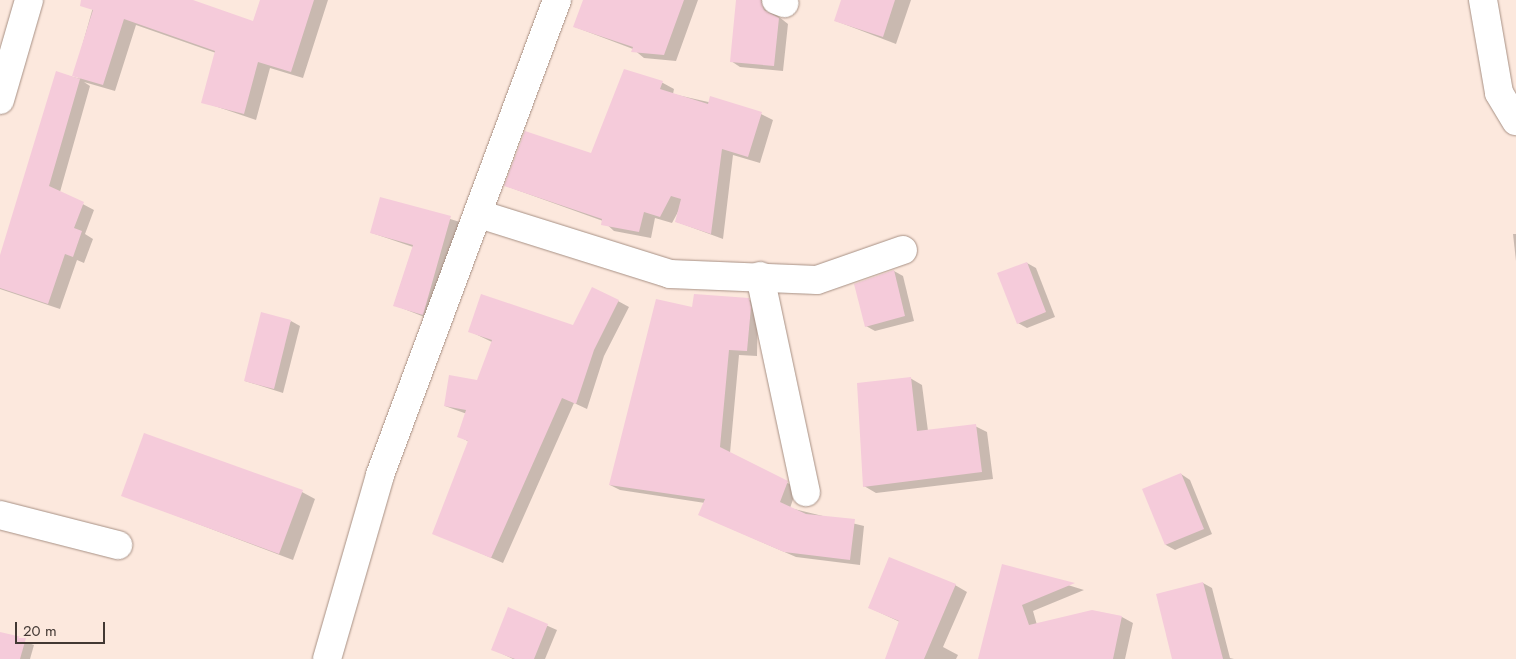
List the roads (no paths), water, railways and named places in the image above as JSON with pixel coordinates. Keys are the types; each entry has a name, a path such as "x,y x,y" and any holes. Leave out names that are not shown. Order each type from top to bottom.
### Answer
{"street":[{"path":"0,100 29,0"},
{"path":"327,659 380,475 479,214 557,0"},
{"path":"1483,0 1499,93 1516,121"},
{"path":"479,214 670,274 760,276 817,280 904,250"},
{"path":"760,276 806,492"},
{"path":"0,515 118,545"}]}
